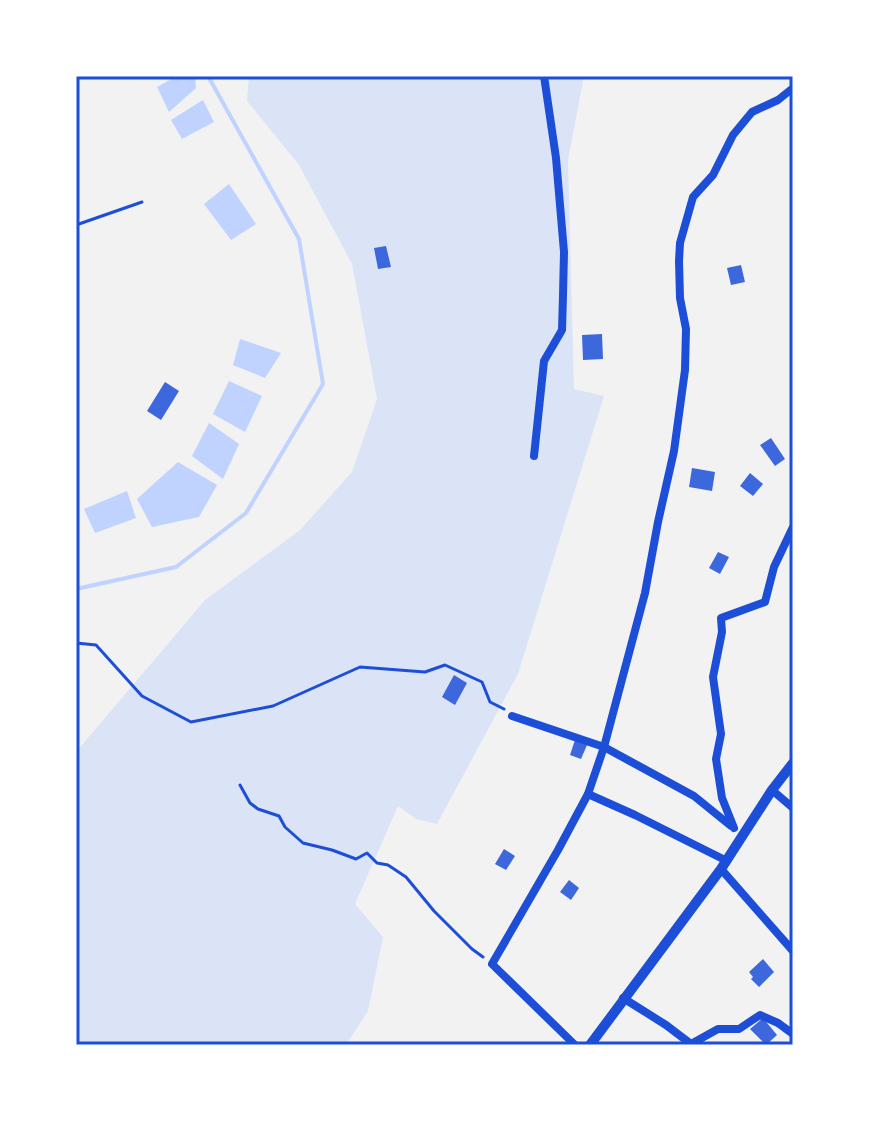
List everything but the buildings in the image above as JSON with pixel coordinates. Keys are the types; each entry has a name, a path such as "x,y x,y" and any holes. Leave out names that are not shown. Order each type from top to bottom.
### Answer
{"street":[{"path":"534,456 544,361 562,330 563,295 564,252 556,158 544,76"},
{"path":"575,1045 492,964 588,794 604,747 645,593 674,451 685,370 686,329 680,298 680,243 693,197 713,175 733,135 752,112 778,100 793,88"},
{"path":"734,828 722,798 716,759 721,734 713,677 722,632 721,618 765,602 774,567 793,527"},
{"path":"512,716 604,747 694,796 743,837"},
{"path":"590,1045 724,865 793,763"},
{"path":"772,790 793,808"},
{"path":"588,794 635,815 724,865 793,951"},
{"path":"623,998 691,1044 718,1029 739,1029 760,1015 793,1034"}],"path":[{"path":"76,225 142,202"},
{"path":"76,643 96,645 142,696 191,722 273,706 360,667 425,672 445,665 482,682 490,702 512,716"},
{"path":"240,785 250,803 279,816 285,827 303,843 356,859 367,853 377,863 398,871 472,949 492,964"}],"shaded area":[{"path":"249,76 584,76 568,160 574,389 604,396 518,674 437,824 416,819 398,806 355,904 383,937 368,1011 346,1045 76,1045 76,752 205,600 300,530 352,472 377,399 352,264 299,165 247,101"}],"water":[{"path":"177,76 195,76 196,88 169,112 157,87"},
{"path":"203,100 214,122 182,139 171,120"},
{"path":"229,184 256,224 231,240 204,204"},
{"path":"240,339 281,353 265,378 233,365"},
{"path":"229,381 262,396 245,432 213,414"},
{"path":"209,423 239,444 223,479 192,456"},
{"path":"178,462 217,485 199,517 152,527 137,499"},
{"path":"127,491 136,518 95,533 84,509"}],"waterway":[{"path":"76,589 176,567 246,513 323,384 299,239 208,76"}]}
